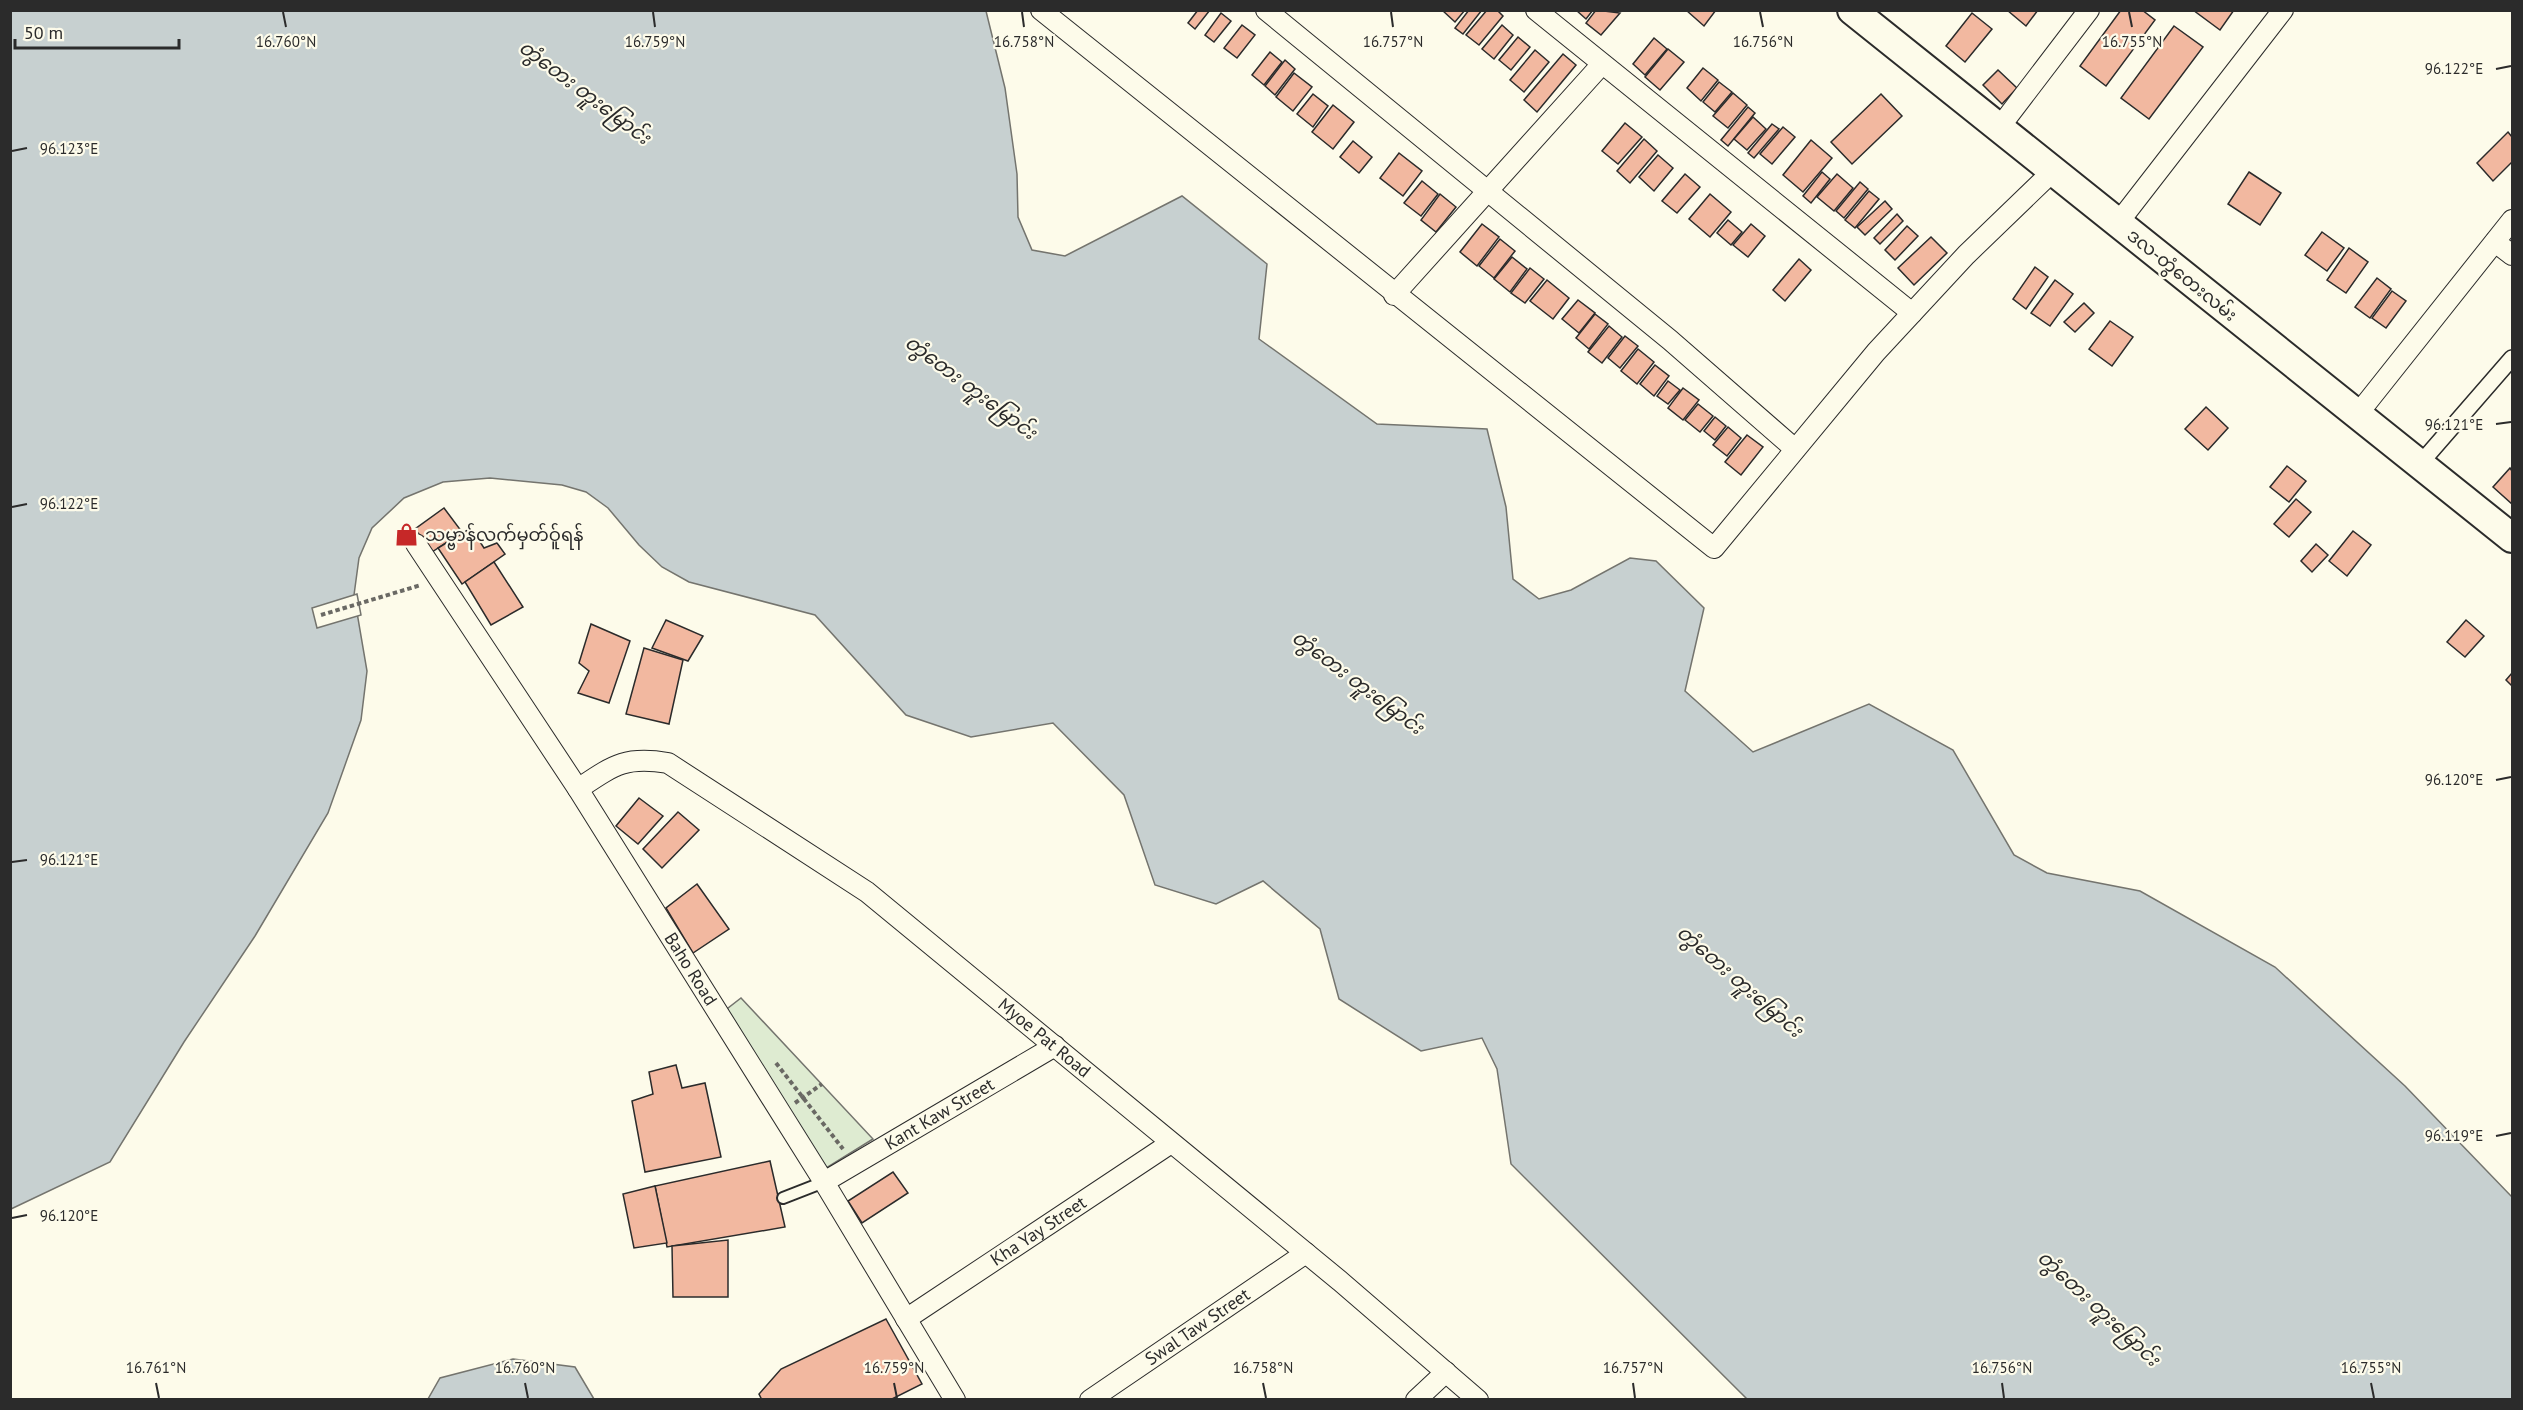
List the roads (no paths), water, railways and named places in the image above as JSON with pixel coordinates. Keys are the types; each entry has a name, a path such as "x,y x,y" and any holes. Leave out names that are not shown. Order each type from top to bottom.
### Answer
{"main road":[{"name":"ဒလ-တွံတေးလမ်း","path":"1852,10 2512,538"}],"street":[{"path":"1041,10 1394,296 1713,548 1912,313 1966,255 2053,171"},
{"path":"1266,10 1670,340 1795,450"},
{"path":"1536,10 1912,313"},
{"path":"1999,128 2089,10"},
{"path":"2118,223 2283,10"},
{"path":"1394,296 1602,64"},
{"path":"2357,415 2512,220"},
{"path":"2495,243 2512,255"},
{"path":"2419,465 2512,358"},
{"name":"Baho Road","path":"416,544 578,789 824,1182 955,1400"},
{"name":"Myoe Pat Road","path":"578,789 618,763 644,759 668,763 867,892 1305,1253 1478,1400"},
{"name":"Kant Kaw Street","path":"824,1182 1054,1046"},
{"name":"Kha Yay Street","path":"906,1319 1171,1143"},
{"name":"Swal Taw Street","path":"1090,1400 1117,1392 1305,1253"},
{"path":"1416,1400 1446,1372"}],"lane":[{"path":"783,1198 824,1182"}],"water":[{"name":"တွံတေး တူးမြောင်း","path":"11,11 986,11 1005,88 1017,174 1018,217 1032,250 1065,256 1182,196 1267,264 1259,339 1377,424 1487,429 1506,507 1513,579 1539,599 1571,590 1630,558 1656,561 1704,608 1685,691 1753,752 1869,704 1953,750 2014,855 2047,873 2140,891 2275,967 2405,1086 2512,1197 2512,1399 1747,1399 1511,1164 1497,1069 1482,1038 1421,1051 1339,999 1320,929 1263,881 1216,904 1155,885 1124,795 1053,723 971,737 906,715 815,615 689,582 662,567 639,545 608,508 586,492 562,485 490,478 443,482 404,498 372,528 359,558 354,595 367,671 361,720 328,813 255,936 184,1042 110,1162 11,1209"},
{"path":"513,1359 575,1367 594,1399 428,1399 440,1378"}],"place":[{"name":"သမ္ဗာန်လက်မှတ်ဝ်ူရန်","path":"407,535"}]}
